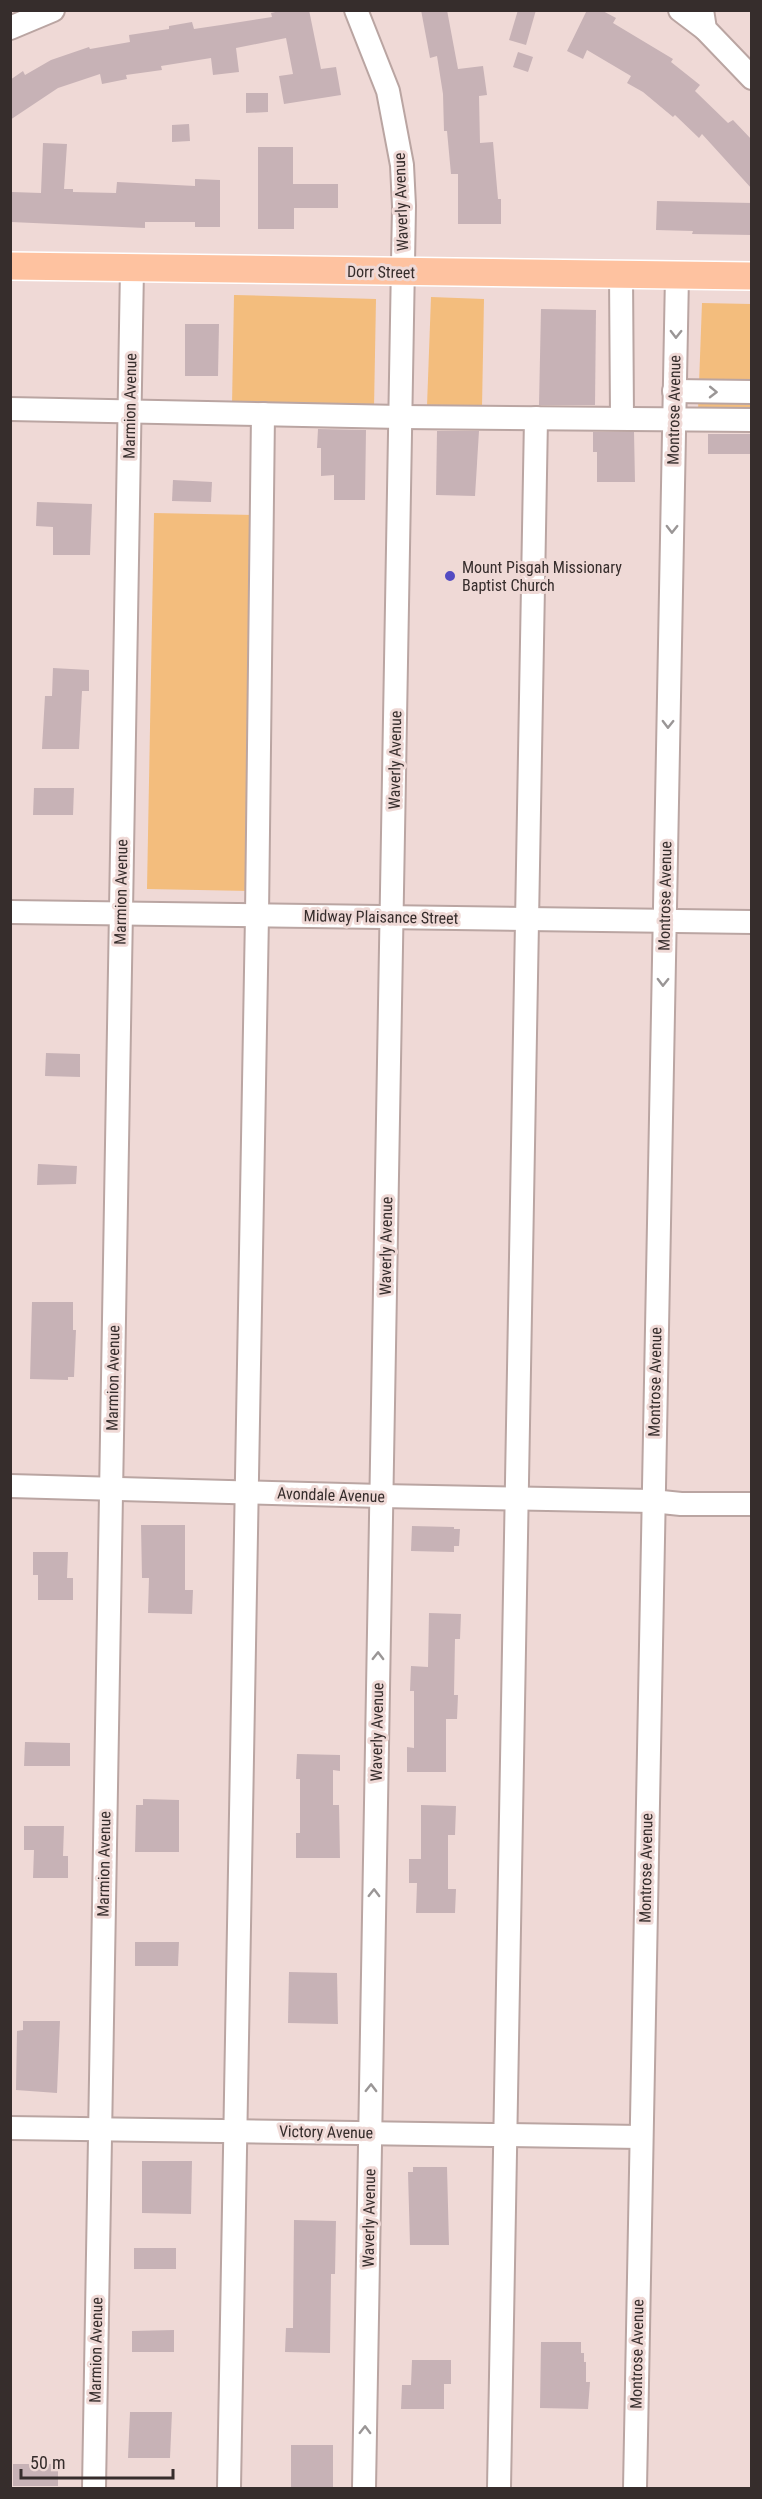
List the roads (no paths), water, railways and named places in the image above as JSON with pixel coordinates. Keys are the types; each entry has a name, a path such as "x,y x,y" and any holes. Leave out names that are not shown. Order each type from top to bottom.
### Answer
{"main road":[{"name":"Dorr Street","path":"10,266 752,276"}],"street":[{"path":"10,28 53,10"},
{"name":"Waverly Avenue","path":"356,10 388,91 396,126 403,181 401,417 364,2488"},
{"path":"680,10 704,20 752,78"},
{"name":"Marmion Avenue","path":"94,2488 132,268"},
{"path":"621,274 622,418"},
{"name":"Montrose Avenue","path":"635,2488 677,275"},
{"path":"674,391 752,392"},
{"path":"10,409 401,417 752,420"},
{"path":"229,2488 257,915 263,414"},
{"path":"499,2488 536,418"},
{"name":"Midway Plaisance Street","path":"10,912 752,922"},
{"name":"Avondale Avenue","path":"10,1486 752,1504"},
{"name":"Victory Avenue","path":"10,2128 641,2137"}],"place":[{"name":"Mount Pisgah Missionary Baptist Church","path":"450,576"}]}
